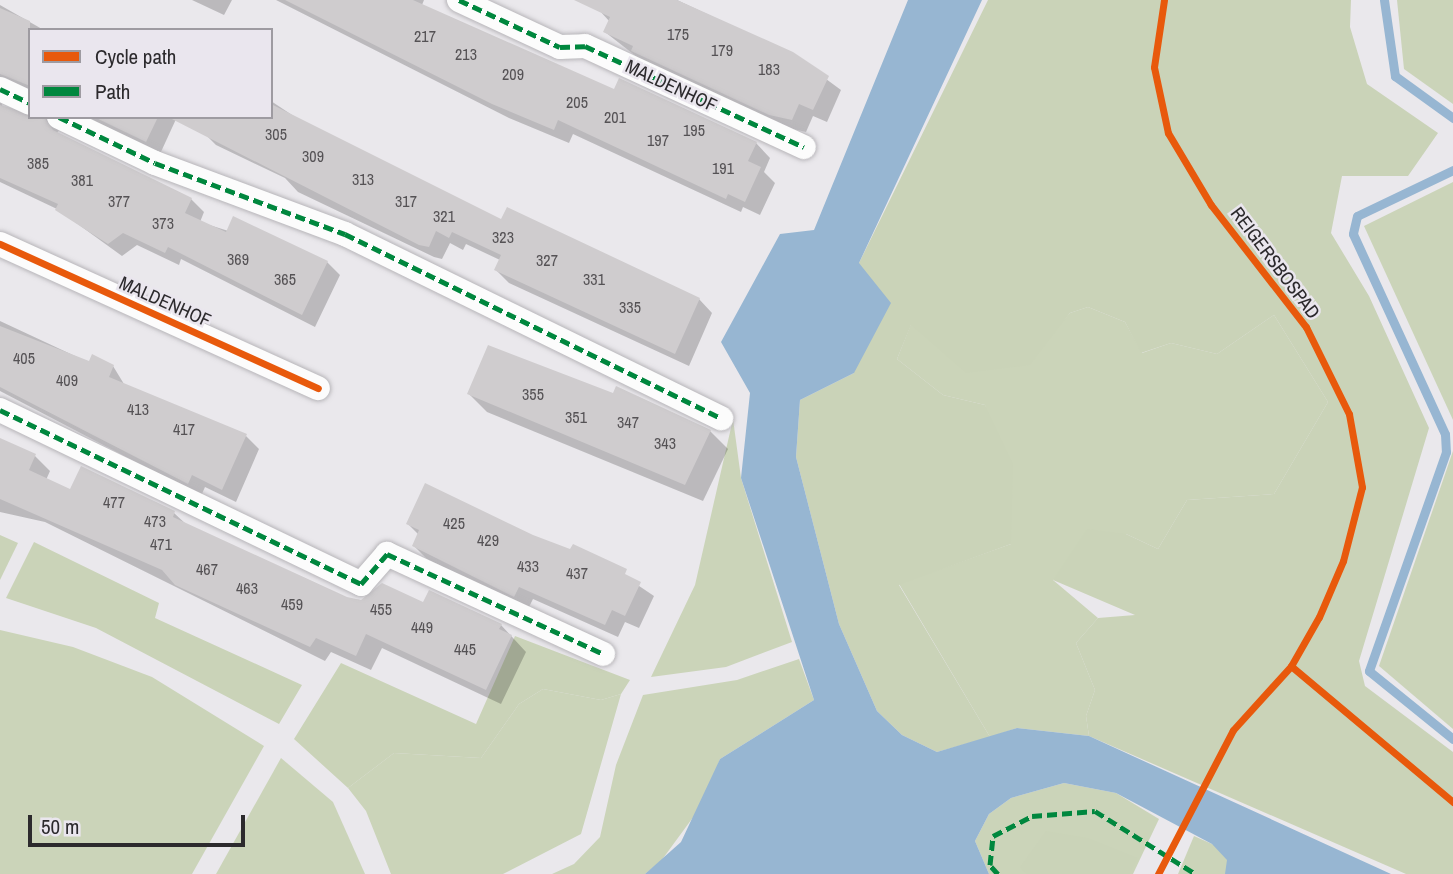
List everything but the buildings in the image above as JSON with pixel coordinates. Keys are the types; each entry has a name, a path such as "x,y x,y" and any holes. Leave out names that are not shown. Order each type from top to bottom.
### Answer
{"street":[{"name":"MALDENHOF","path":"459,0 559,47 585,46 804,147"},
{"path":"0,89 28,102"},
{"path":"63,119 155,163 345,234 721,418"},
{"name":"MALDENHOF","path":"0,244 318,388"},
{"path":"0,410 361,584 387,554 603,654"}],"green space":[{"path":"988,0 1351,0 1350,27 1367,84 1438,133 1408,176 1342,176 1331,233 1369,296 1429,428 1359,661 1365,686 1453,752 1453,874 1406,874 1089,736 1086,716 1095,690 1076,643 1098,618 1135,615 1053,580 1087,529 1126,534 1158,549 1187,500 1274,494 1328,402 1274,315 1217,354 1171,343 1141,353 1125,322 1088,307 1070,313 1030,365 966,373 911,325 897,359 943,395 985,405 1013,464 1011,544 899,585 990,737 937,752 902,735 877,711 839,624 796,457 800,400 854,373 859,263"},
{"path":"1397,0 1453,0 1453,104 1404,69"},
{"path":"1453,182 1453,420 1364,226"},
{"path":"1088,307 1125,322 1142,353 1171,343 1217,354 1274,315 1328,402 1274,494 1187,500 1158,549 1126,534 1053,580 1098,618 1076,643 1095,690 1086,716 1089,736 1017,728 990,737 899,584 1011,544 985,405 943,395 897,359 911,324 1055,330 1070,313"},
{"path":"733,419 741,478 792,642 726,667 651,677 695,585"},
{"path":"1453,451 1453,729 1379,666"},
{"path":"0,535 18,543 0,580"},
{"path":"34,542 159,603 155,618 302,685 279,724 96,628 6,598"},
{"path":"0,630 73,647 152,677 264,746 192,874 0,874"},
{"path":"515,636 630,680 621,694 601,700 543,689 519,704 481,758 394,753 348,788 294,739 341,663 476,724"},
{"path":"799,659 814,700 720,759 705,801 661,861 645,874 552,874 574,864 600,837 616,765 643,695 737,680"},
{"path":"543,689 601,700 621,694 581,834 503,874 391,874 366,811 348,788 394,753 481,758 519,704"},
{"path":"281,758 333,802 365,874 216,874"},
{"path":"1064,783 1116,793 1159,819 1133,874 989,874 975,841 989,814 1011,798"},
{"path":"1046,831 1088,838 1138,858 1130,874 1026,874 1020,867"},
{"path":"1194,836 1212,844 1272,874 1178,874"}],"water":[{"path":"908,0 982,0 859,263 891,303 854,373 800,400 796,457 839,624 877,711 902,735 937,752 1017,728 1089,736 1391,874 1225,874 1227,860 1212,844 1116,793 1064,783 1011,798 989,814 975,841 989,874 645,874 681,842 720,759 814,700 741,478 750,393 721,342 780,234 814,230"}],"waterway":[{"path":"1384,0 1395,76 1453,118"},
{"path":"1453,170 1357,216 1353,234 1445,434 1446,452 1369,671 1453,739"}],"marked path":[{"path":"459,0 560,47 585,46 804,147"},
{"path":"0,89 28,102"},
{"path":"63,119 155,163 345,234 721,418"},
{"path":"0,410 361,584 387,554 603,654"},
{"path":"998,874 990,865 993,836 1032,816 1095,811 1196,874"}],"cycle path":[{"name":"REIGERSBOSPAD","path":"1158,874 1233,730 1291,666 1319,617 1343,561 1362,487 1349,414 1306,327 1211,205 1168,133 1154,67 1164,0"},
{"path":"0,244 318,388"},
{"path":"1291,666 1453,802"}]}
